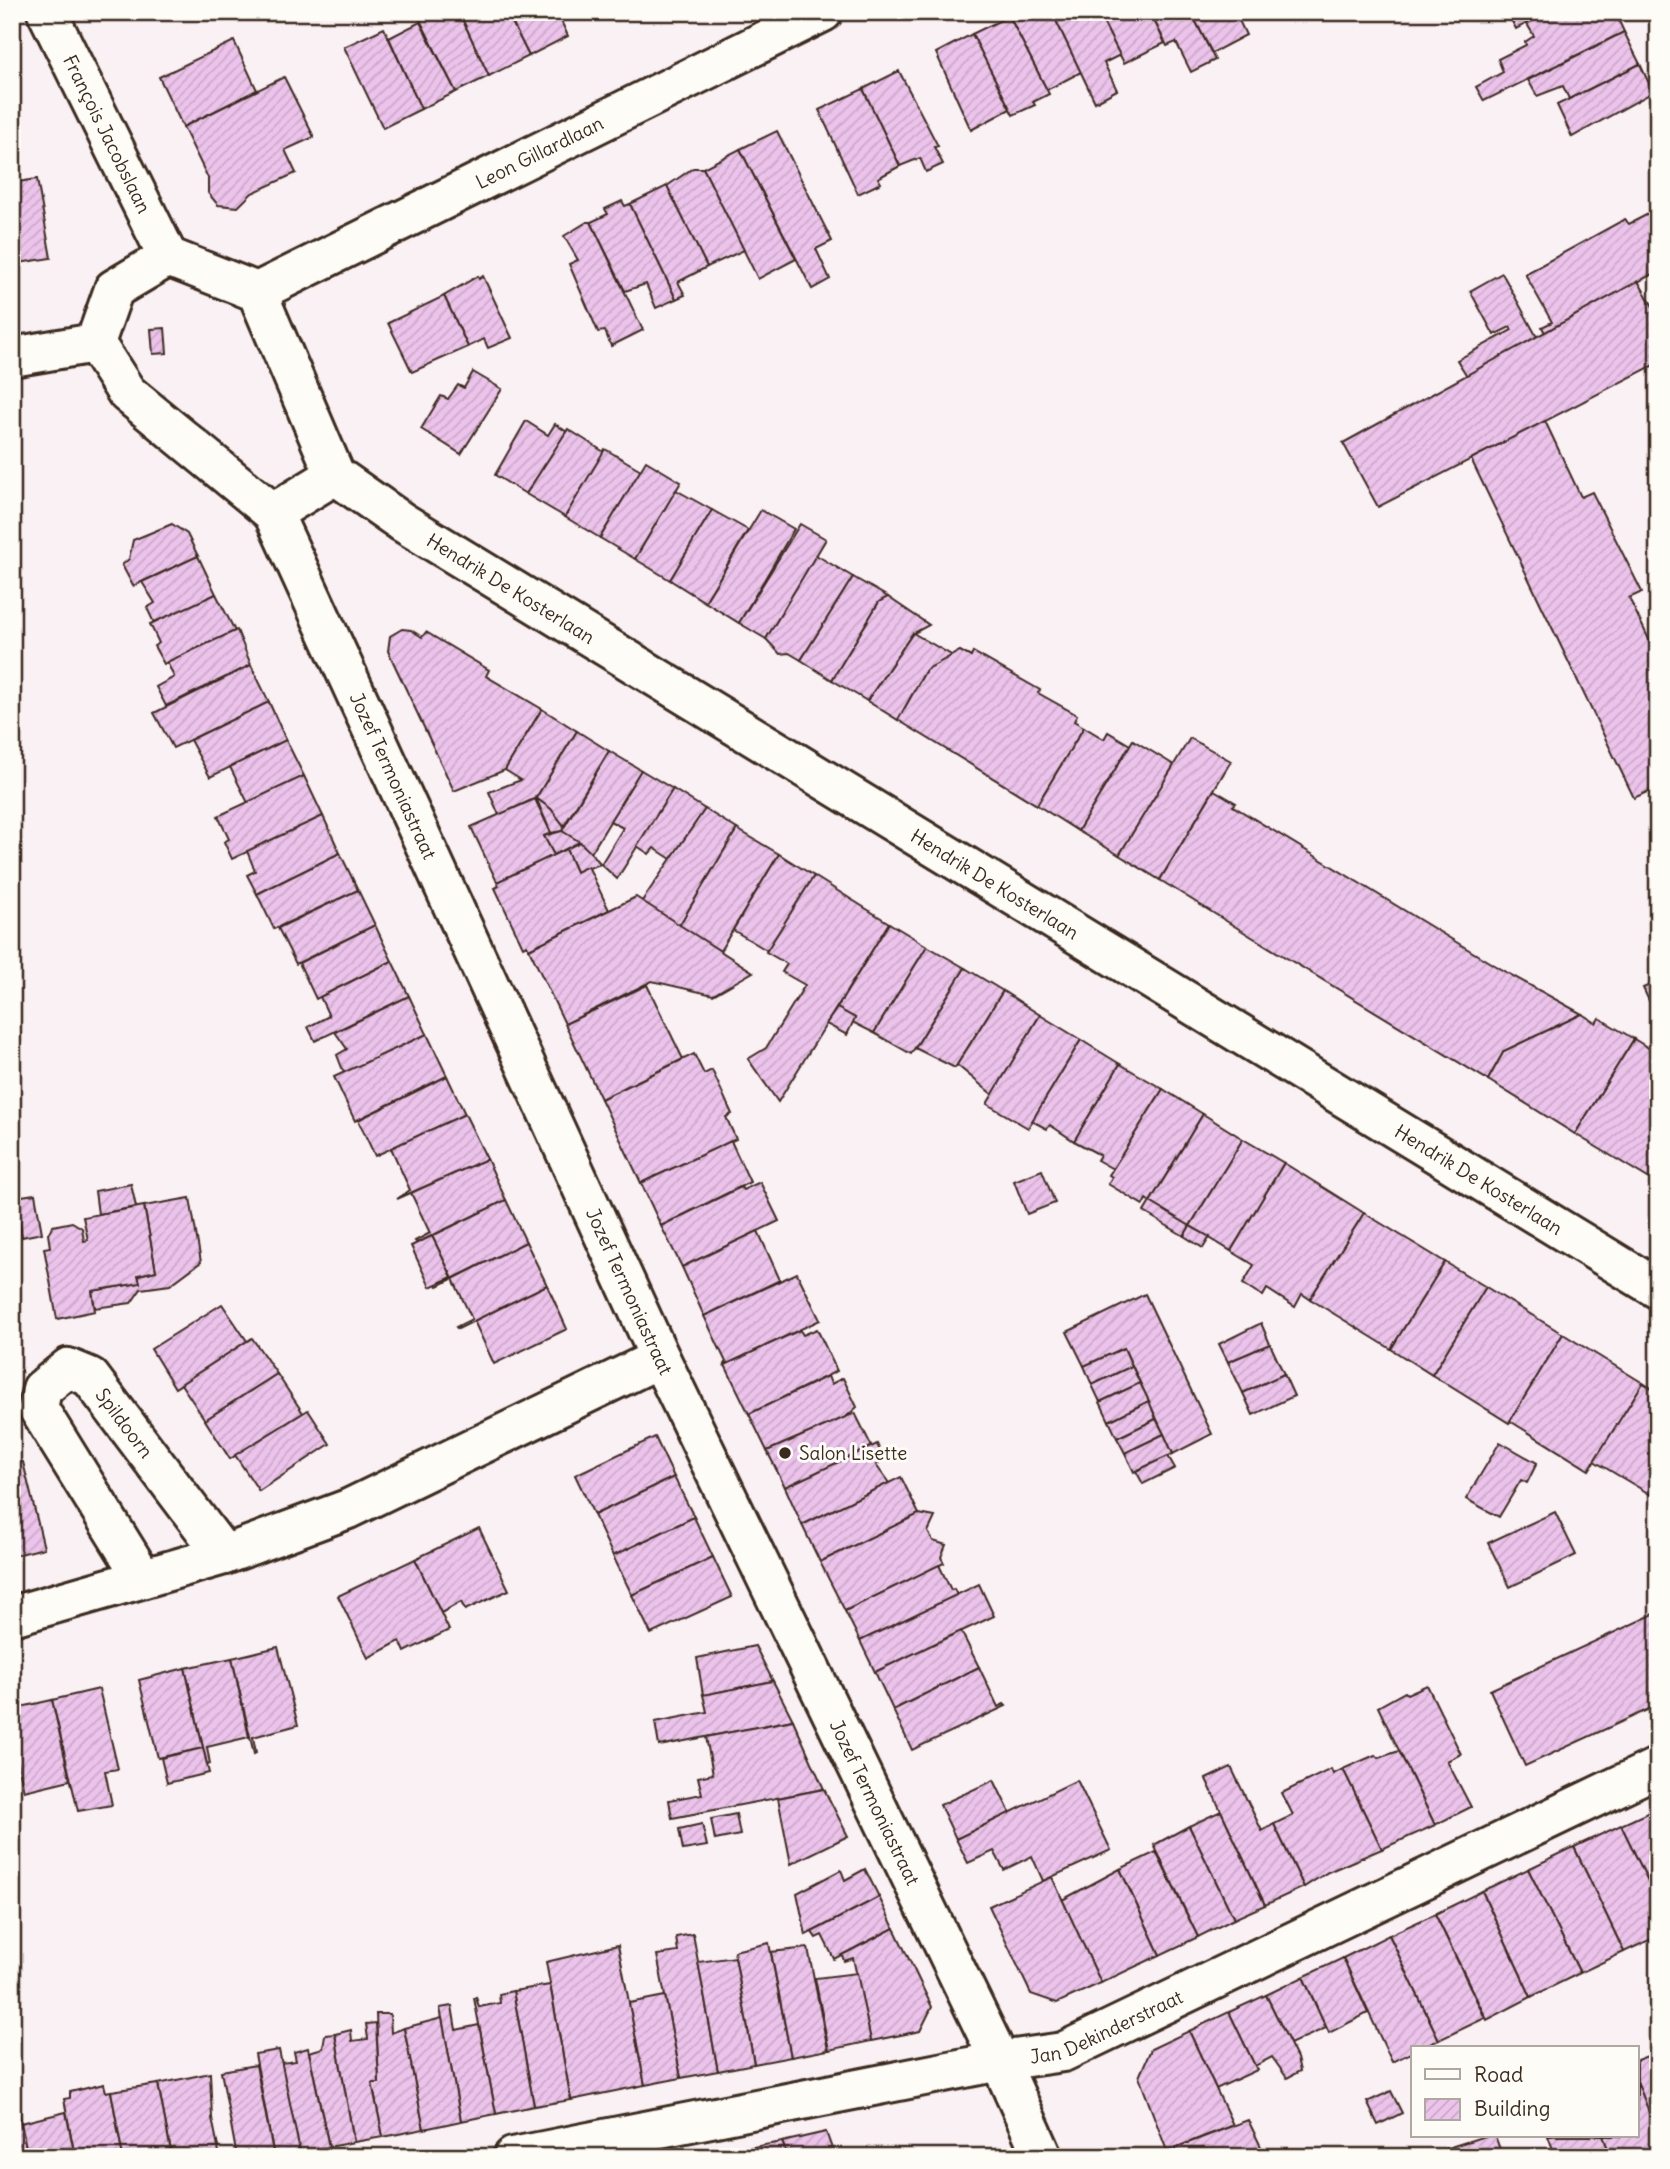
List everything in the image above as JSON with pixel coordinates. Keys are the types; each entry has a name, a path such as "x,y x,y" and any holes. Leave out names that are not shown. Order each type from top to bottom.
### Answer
{"street":[{"name":"François Jacobslaan","path":"47,12 168,257"},
{"name":"Leon Gillardlaan","path":"257,292 823,12"},
{"path":"168,257 257,292 335,475 273,513 127,393 95,344 114,289 168,257"},
{"path":"12,357 95,344"},
{"name":"Hendrik De Kosterlaan","path":"335,475 402,522 1658,1289"},
{"name":"Jozef Termoniastraat","path":"273,513 660,1358 1000,2061 1043,2157"},
{"path":"12,1616 224,1555 348,1509 660,1358"},
{"name":"Spildoorn","path":"143,1578 38,1408 42,1389 68,1368 90,1377 224,1555"},
{"name":"Jan Dekinderstraat","path":"513,2157 1000,2061 1063,2052 1658,1767"}],"building":[{"path":"416,12 459,12 489,76 456,92"},
{"path":"459,12 507,12 529,56 489,76"},
{"path":"507,12 557,12 568,36 529,56"},
{"path":"1018,12 1052,12 1081,72 1047,90 1009,16"},
{"path":"1052,12 1098,12 1120,55 1104,63 1117,90 1095,102"},
{"path":"1098,12 1150,12 1165,43 1124,63"},
{"path":"1150,12 1191,12 1215,60 1191,72 1176,42 1167,46"},
{"path":"1191,12 1235,12 1246,35 1212,53"},
{"path":"1507,12 1548,12 1516,29"},
{"path":"1548,12 1615,12 1624,32 1484,101 1476,87 1503,72 1498,59 1526,45 1525,42 1534,36 1527,24"},
{"path":"1009,16 1049,94 1033,102 1035,105 1013,115 972,34"},
{"path":"420,22 456,92 421,109 389,38"},
{"path":"384,28 421,109 383,128 344,47"},
{"path":"1624,32 1640,64 1569,99 1563,86 1537,96 1528,80"},
{"path":"972,34 1010,109 971,130 936,53"},
{"path":"234,41 257,90 183,127 159,77"},
{"path":"1640,64 1653,92 1572,137 1557,105"},
{"path":"899,71 938,146 934,147 943,164 926,172 920,158 900,166 863,89"},
{"path":"284,77 314,137 285,150 296,173 252,193 238,207 218,205 208,193 208,178 183,127"},
{"path":"863,89 900,166 878,178 881,183 858,194 819,110"},
{"path":"777,131 832,241 816,249 830,279 812,289 740,149"},
{"path":"740,149 796,259 758,279 703,168"},
{"path":"693,168 703,168 744,250 707,267 667,186"},
{"path":"37,179 51,258 12,264 12,183"},
{"path":"667,186 707,267 678,282 685,295 676,299 630,204"},
{"path":"622,201 625,206 630,204 676,299 656,308 646,284 625,291 591,222 608,214 605,209"},
{"path":"1658,209 1658,271 1545,333 1542,327 1552,322 1525,274 1625,219 1629,224"},
{"path":"591,222 643,330 611,346 605,331 598,332 569,264 578,260 564,236"},
{"path":"1502,273 1537,337 1467,376 1457,360 1512,330 1510,327 1494,335 1470,291"},
{"path":"478,276 479,279 483,276 512,338 488,348 484,339 468,347 444,296"},
{"path":"1638,281 1658,315 1658,363 1378,507 1343,443"},
{"path":"444,296 468,347 412,372 388,323"},
{"path":"165,328 167,353 153,354 151,329"},
{"path":"473,372 502,389 461,454 421,429 441,396 448,399 458,385 464,388"},
{"path":"526,421 548,435 555,424 567,432 526,494 495,475"},
{"path":"1545,421 1581,497 1592,492 1642,592 1629,598 1658,658 1658,787 1634,798 1471,459"},
{"path":"568,429 604,452 565,517 526,494"},
{"path":"605,449 641,470 600,538 565,517"},
{"path":"646,461 681,482 635,559 600,538"},
{"path":"676,490 712,510 670,580 635,559"},
{"path":"712,510 748,530 705,602 670,580"},
{"path":"761,510 794,529 739,623 705,602"},
{"path":"172,524 187,534 198,556 133,586 122,565 129,559 133,540"},
{"path":"800,524 826,539 766,639 739,623"},
{"path":"816,555 853,577 801,660 789,653 780,654 766,639"},
{"path":"198,556 216,594 154,623 147,608 155,603 142,582"},
{"path":"853,577 888,597 879,602 832,680 801,660"},
{"path":"216,594 235,631 164,664 154,646 159,643 150,624"},
{"path":"888,597 929,625 912,634 867,701 832,680 879,602"},
{"path":"402,629 411,630 422,637 426,632 489,670 486,676 542,709 505,770 454,791 388,651 390,636"},
{"path":"237,630 251,665 166,706 156,687 174,677 167,662"},
{"path":"913,633 953,656 926,670 898,720 867,701"},
{"path":"960,651 971,657 973,652 1040,690 1038,693 1077,715 1074,721 1084,727 1037,805 898,720 926,670"},
{"path":"251,665 269,702 173,748 154,713"},
{"path":"269,702 286,740 210,777 190,740"},
{"path":"542,709 577,731 536,798 499,815 489,792 521,780 505,770"},
{"path":"1084,727 1104,739 1108,732 1130,745 1078,831 1037,805"},
{"path":"577,731 609,751 564,826 551,809 536,798"},
{"path":"1190,738 1231,761 1160,880 1119,855"},
{"path":"286,740 304,776 248,803 230,767"},
{"path":"1133,740 1174,765 1119,855 1078,831"},
{"path":"609,751 641,770 591,853 562,831"},
{"path":"641,770 673,789 617,879 601,864 623,828 610,821"},
{"path":"304,776 323,816 232,859 224,842 229,839 218,816"},
{"path":"673,789 705,809 671,859 654,848 649,854 637,846"},
{"path":"1214,790 1236,803 1233,806 1502,970 1582,1014 1504,1051 1488,1080 1252,937 1160,880"},
{"path":"536,798 551,809 564,826 562,831 551,833"},
{"path":"535,799 551,833 544,836 554,855 497,882 471,827"},
{"path":"705,809 737,829 679,926 642,901"},
{"path":"323,816 340,853 257,894 247,875 255,871 247,851"},
{"path":"737,829 779,854 720,951 679,926"},
{"path":"562,831 580,842 554,855 544,836"},
{"path":"580,842 601,864 576,872 566,849"},
{"path":"566,849 576,872 588,866 609,910 529,949 527,945 523,947 495,888 499,886 497,882"},
{"path":"340,853 358,890 274,929 257,894"},
{"path":"779,854 814,876 768,951 733,930"},
{"path":"814,876 889,923 778,1102 748,1059 766,1048 805,985 782,972 787,964 766,952"},
{"path":"358,890 375,925 296,964 278,928"},
{"path":"636,897 753,972 713,995 652,981 565,1024 529,949"},
{"path":"889,923 927,946 874,1033 852,1022 855,1018 837,1008"},
{"path":"375,925 392,961 316,999 299,963"},
{"path":"927,946 965,968 911,1054 874,1033"},
{"path":"392,961 409,996 315,1041 308,1027 329,1016 320,997"},
{"path":"965,968 1003,991 955,1068 915,1048"},
{"path":"1658,981 1658,1020 1643,988"},
{"path":"647,985 683,1059 601,1099 565,1024"},
{"path":"1003,991 1040,1015 993,1095 957,1065"},
{"path":"409,996 427,1034 344,1073 337,1055 347,1049 335,1032"},
{"path":"837,1008 855,1018 847,1035 826,1024"},
{"path":"1582,1014 1596,1023 1599,1018 1634,1039 1575,1134 1488,1080 1504,1051"},
{"path":"1040,1015 1081,1040 1028,1128 987,1104"},
{"path":"427,1034 447,1076 355,1121 334,1077"},
{"path":"1634,1039 1658,1054 1658,1184 1575,1134"},
{"path":"1081,1040 1120,1064 1074,1141 1050,1125 1047,1129 1032,1121"},
{"path":"694,1054 704,1074 712,1070 732,1114 726,1117 736,1139 641,1183 601,1099"},
{"path":"1120,1064 1163,1089 1113,1169 1097,1160 1100,1155 1074,1141"},
{"path":"447,1076 465,1114 375,1156 358,1120"},
{"path":"1163,1089 1203,1114 1150,1202 1146,1199 1143,1205 1108,1184 1112,1177 1109,1175"},
{"path":"465,1114 487,1159 397,1199 410,1190 391,1148"},
{"path":"1203,1114 1243,1139 1190,1226 1150,1202"},
{"path":"1243,1139 1284,1163 1231,1251 1190,1226"},
{"path":"731,1141 750,1182 661,1226 641,1183"},
{"path":"487,1159 506,1200 417,1243 415,1241 430,1233 411,1193"},
{"path":"1284,1163 1364,1213 1310,1299 1302,1294 1295,1307 1267,1289 1263,1296 1243,1284 1254,1265 1231,1251"},
{"path":"1042,1170 1055,1203 1027,1214 1014,1181"},
{"path":"760,1182 779,1221 682,1267 661,1226 741,1187 743,1190"},
{"path":"131,1184 136,1207 98,1214 95,1191"},
{"path":"35,1194 42,1233 22,1237 15,1197"},
{"path":"190,1198 201,1262 170,1285 141,1289 131,1303 95,1308 92,1291 140,1283 138,1275 156,1271 144,1206"},
{"path":"506,1200 526,1242 438,1286 436,1284 452,1277 432,1236"},
{"path":"1150,1202 1190,1226 1184,1236 1144,1212"},
{"path":"144,1206 156,1271 138,1275 140,1283 92,1291 95,1311 57,1319 44,1248 50,1247 48,1234 53,1226 72,1222 82,1228 84,1241 88,1240 83,1217"},
{"path":"1364,1213 1445,1262 1391,1349 1310,1299"},
{"path":"1190,1226 1210,1237 1203,1248 1184,1236"},
{"path":"758,1231 780,1280 704,1316 682,1267"},
{"path":"432,1236 452,1277 430,1287 411,1246"},
{"path":"526,1242 547,1285 458,1329 456,1327 472,1319 453,1279"},
{"path":"1445,1262 1486,1287 1432,1375 1391,1349"},
{"path":"797,1273 820,1320 725,1365 726,1362 704,1316"},
{"path":"547,1285 567,1329 494,1364 474,1321"},
{"path":"1486,1287 1563,1334 1509,1423 1432,1375"},
{"path":"1145,1294 1212,1434 1173,1454 1124,1348 1084,1366 1067,1332"},
{"path":"222,1304 247,1341 175,1388 151,1349"},
{"path":"1261,1323 1270,1344 1228,1362 1219,1344"},
{"path":"817,1329 837,1371 749,1414 725,1365 800,1330 803,1335"},
{"path":"1563,1334 1643,1383 1589,1470 1510,1421"},
{"path":"252,1338 277,1374 205,1420 181,1384"},
{"path":"1270,1344 1284,1374 1243,1393 1228,1362"},
{"path":"1124,1348 1132,1366 1092,1385 1084,1366"},
{"path":"1132,1366 1140,1383 1100,1402 1092,1385"},
{"path":"277,1374 303,1413 230,1459 205,1420"},
{"path":"1284,1374 1294,1396 1253,1415 1243,1393"},
{"path":"828,1376 831,1384 843,1378 857,1407 846,1417 767,1451 749,1414"},
{"path":"1140,1383 1149,1401 1109,1421 1100,1402"},
{"path":"1643,1383 1658,1392 1658,1499 1594,1461"},
{"path":"1149,1401 1156,1419 1117,1438 1109,1421"},
{"path":"308,1410 330,1444 259,1491 235,1455"},
{"path":"855,1413 872,1447 785,1487 767,1451"},
{"path":"1156,1419 1164,1434 1125,1453 1117,1438"},
{"path":"1164,1434 1173,1454 1134,1472 1125,1453"},
{"path":"655,1437 674,1477 594,1515 575,1475"},
{"path":"1500,1442 1537,1463 1527,1483 1521,1480 1499,1517 1466,1499"},
{"path":"877,1444 884,1460 876,1465 889,1483 802,1525 785,1487"},
{"path":"1168,1456 1175,1468 1143,1484 1136,1471"},
{"path":"23,1462 44,1548 12,1556 12,1464"},
{"path":"674,1477 694,1517 613,1556 594,1515"},
{"path":"901,1477 919,1514 820,1562 802,1525"},
{"path":"1555,1512 1576,1555 1510,1587 1488,1543"},
{"path":"919,1514 935,1517 928,1532 933,1541 946,1545 941,1557 944,1563 845,1611 820,1562"},
{"path":"694,1517 713,1557 632,1595 613,1556"},
{"path":"479,1528 509,1590 465,1610 461,1602 441,1613 415,1559"},
{"path":"713,1557 732,1597 651,1634 632,1595"},
{"path":"415,1559 449,1630 405,1652 400,1641 368,1658 338,1596"},
{"path":"939,1565 951,1590 954,1589 957,1595 860,1641 845,1611"},
{"path":"979,1584 994,1616 875,1672 860,1641"},
{"path":"1658,1612 1658,1705 1525,1766 1490,1690"},
{"path":"961,1631 979,1667 893,1710 875,1672"},
{"path":"755,1646 773,1681 703,1695 697,1658"},
{"path":"278,1647 298,1725 253,1737 254,1754 232,1658"},
{"path":"232,1658 249,1737 207,1747 210,1764 207,1765 185,1668"},
{"path":"979,1667 998,1707 1004,1704 1006,1706 912,1750 893,1710"},
{"path":"185,1668 203,1748 158,1758 139,1680"},
{"path":"773,1681 793,1720 659,1746 655,1722 707,1712 703,1695"},
{"path":"1427,1685 1461,1754 1447,1761 1471,1807 1435,1825 1378,1707 1405,1692 1407,1694"},
{"path":"99,1689 118,1769 105,1771 112,1805 78,1811 52,1700"},
{"path":"52,1700 70,1780 24,1791 12,1738 12,1709"},
{"path":"793,1720 824,1789 672,1818 669,1800 702,1794 698,1777 713,1774 706,1737"},
{"path":"203,1748 209,1773 167,1783 161,1758"},
{"path":"1399,1751 1435,1825 1382,1849 1343,1769 1375,1755 1378,1758"},
{"path":"1231,1767 1262,1831 1274,1824 1304,1887 1265,1905 1206,1779"},
{"path":"1331,1769 1333,1774 1343,1769 1382,1849 1328,1872 1304,1887 1274,1824 1293,1815 1282,1793"},
{"path":"994,1780 1010,1813 956,1839 940,1805"},
{"path":"1077,1780 1111,1850 1043,1881 1032,1856 1004,1870 994,1851 968,1863 956,1839"},
{"path":"824,1789 848,1836 791,1864 778,1798"},
{"path":"1658,1808 1658,1902 1621,1825"},
{"path":"1221,1811 1265,1905 1234,1919 1189,1826"},
{"path":"736,1814 740,1835 715,1840 711,1819"},
{"path":"702,1824 707,1846 683,1850 679,1829"},
{"path":"1621,1825 1658,1902 1658,1936 1624,1952 1574,1847"},
{"path":"1189,1826 1234,1919 1198,1937 1154,1845"},
{"path":"1574,1847 1624,1952 1580,1973 1528,1869"},
{"path":"1156,1852 1198,1937 1160,1955 1120,1869"},
{"path":"865,1869 879,1897 806,1935 797,1893 841,1870 845,1880"},
{"path":"1120,1869 1160,1955 1101,1983 1062,1900"},
{"path":"1528,1869 1580,1973 1531,1997 1482,1891"},
{"path":"1052,1877 1101,1983 1057,2003 1031,1994 989,1906"},
{"path":"1482,1891 1531,1997 1487,2020 1435,1914"},
{"path":"879,1897 894,1928 834,1959 822,1935 816,1938 812,1932"},
{"path":"1435,1914 1485,2018 1439,2040 1389,1935"},
{"path":"894,1928 932,2007 920,2031 871,2041 853,1958 844,1961 842,1955"},
{"path":"693,1934 718,2071 681,2078 657,1955 678,1952 676,1937"},
{"path":"1389,1935 1439,2040 1426,2046 1411,2046 1411,2053 1392,2062 1343,1958"},
{"path":"769,1943 791,2057 754,2064 734,1951"},
{"path":"618,1945 645,2085 571,2100 546,1962"},
{"path":"808,1948 828,2050 791,2057 771,1952"},
{"path":"735,1957 754,2064 718,2071 698,1962"},
{"path":"1343,1958 1368,2013 1329,2033 1303,1977"},
{"path":"857,1973 871,2041 829,2050 815,1978"},
{"path":"1303,1977 1326,2028 1290,2044 1266,1995"},
{"path":"550,1985 571,2100 534,2106 513,1991"},
{"path":"513,1991 534,2106 496,2114 474,1998 476,1997 479,2007 500,2003 499,1994"},
{"path":"1266,1995 1297,2058 1300,2071 1287,2078 1272,2057 1255,2066 1229,2012"},
{"path":"665,1996 681,2078 645,2085 629,2003"},
{"path":"452,2006 456,2030 479,2025 496,2114 461,2121 440,2008"},
{"path":"1229,2012 1257,2070 1216,2089 1189,2031"},
{"path":"376,2014 390,2014 391,2033 404,2028 424,2129 383,2137 372,2083 379,2083"},
{"path":"442,2018 461,2121 424,2129 404,2028"},
{"path":"376,2023 379,2083 372,2083 383,2137 354,2142 335,2034 351,2030 352,2041 368,2039 366,2024"},
{"path":"1189,2031 1233,2125 1167,2151 1139,2077 1151,2049"},
{"path":"335,2034 354,2142 329,2147 309,2052 323,2048 325,2035"},
{"path":"308,2048 329,2147 300,2152 281,2063 296,2061 294,2052"},
{"path":"279,2050 300,2152 274,2157 255,2054"},
{"path":"1658,2052 1658,2136 1638,2084 1638,2060"},
{"path":"256,2065 274,2157 237,2157 221,2071"},
{"path":"210,2073 212,2118 220,2157 172,2157 158,2084"},
{"path":"12,2076 21,2123 28,2157 12,2157"},
{"path":"104,2084 106,2092 111,2091 123,2157 75,2157 64,2099 70,2098 70,2092"},
{"path":"158,2084 172,2157 123,2157 111,2091"},
{"path":"1638,2084 1658,2136 1658,2157 1611,2157 1604,2138 1638,2138"},
{"path":"1391,2091 1402,2113 1378,2125 1367,2102"},
{"path":"66,2112 75,2157 28,2157 21,2123"},
{"path":"1248,2120 1266,2157 1169,2157 1167,2151"},
{"path":"826,2132 835,2157 788,2157 782,2142"},
{"path":"1479,2138 1496,2138 1503,2157 1419,2157"},
{"path":"1549,2138 1604,2138 1611,2157 1556,2157"},
{"path":"782,2142 788,2157 744,2157 741,2149"}],"place":[{"name":"Salon Lisette","path":"785,1453"}]}
